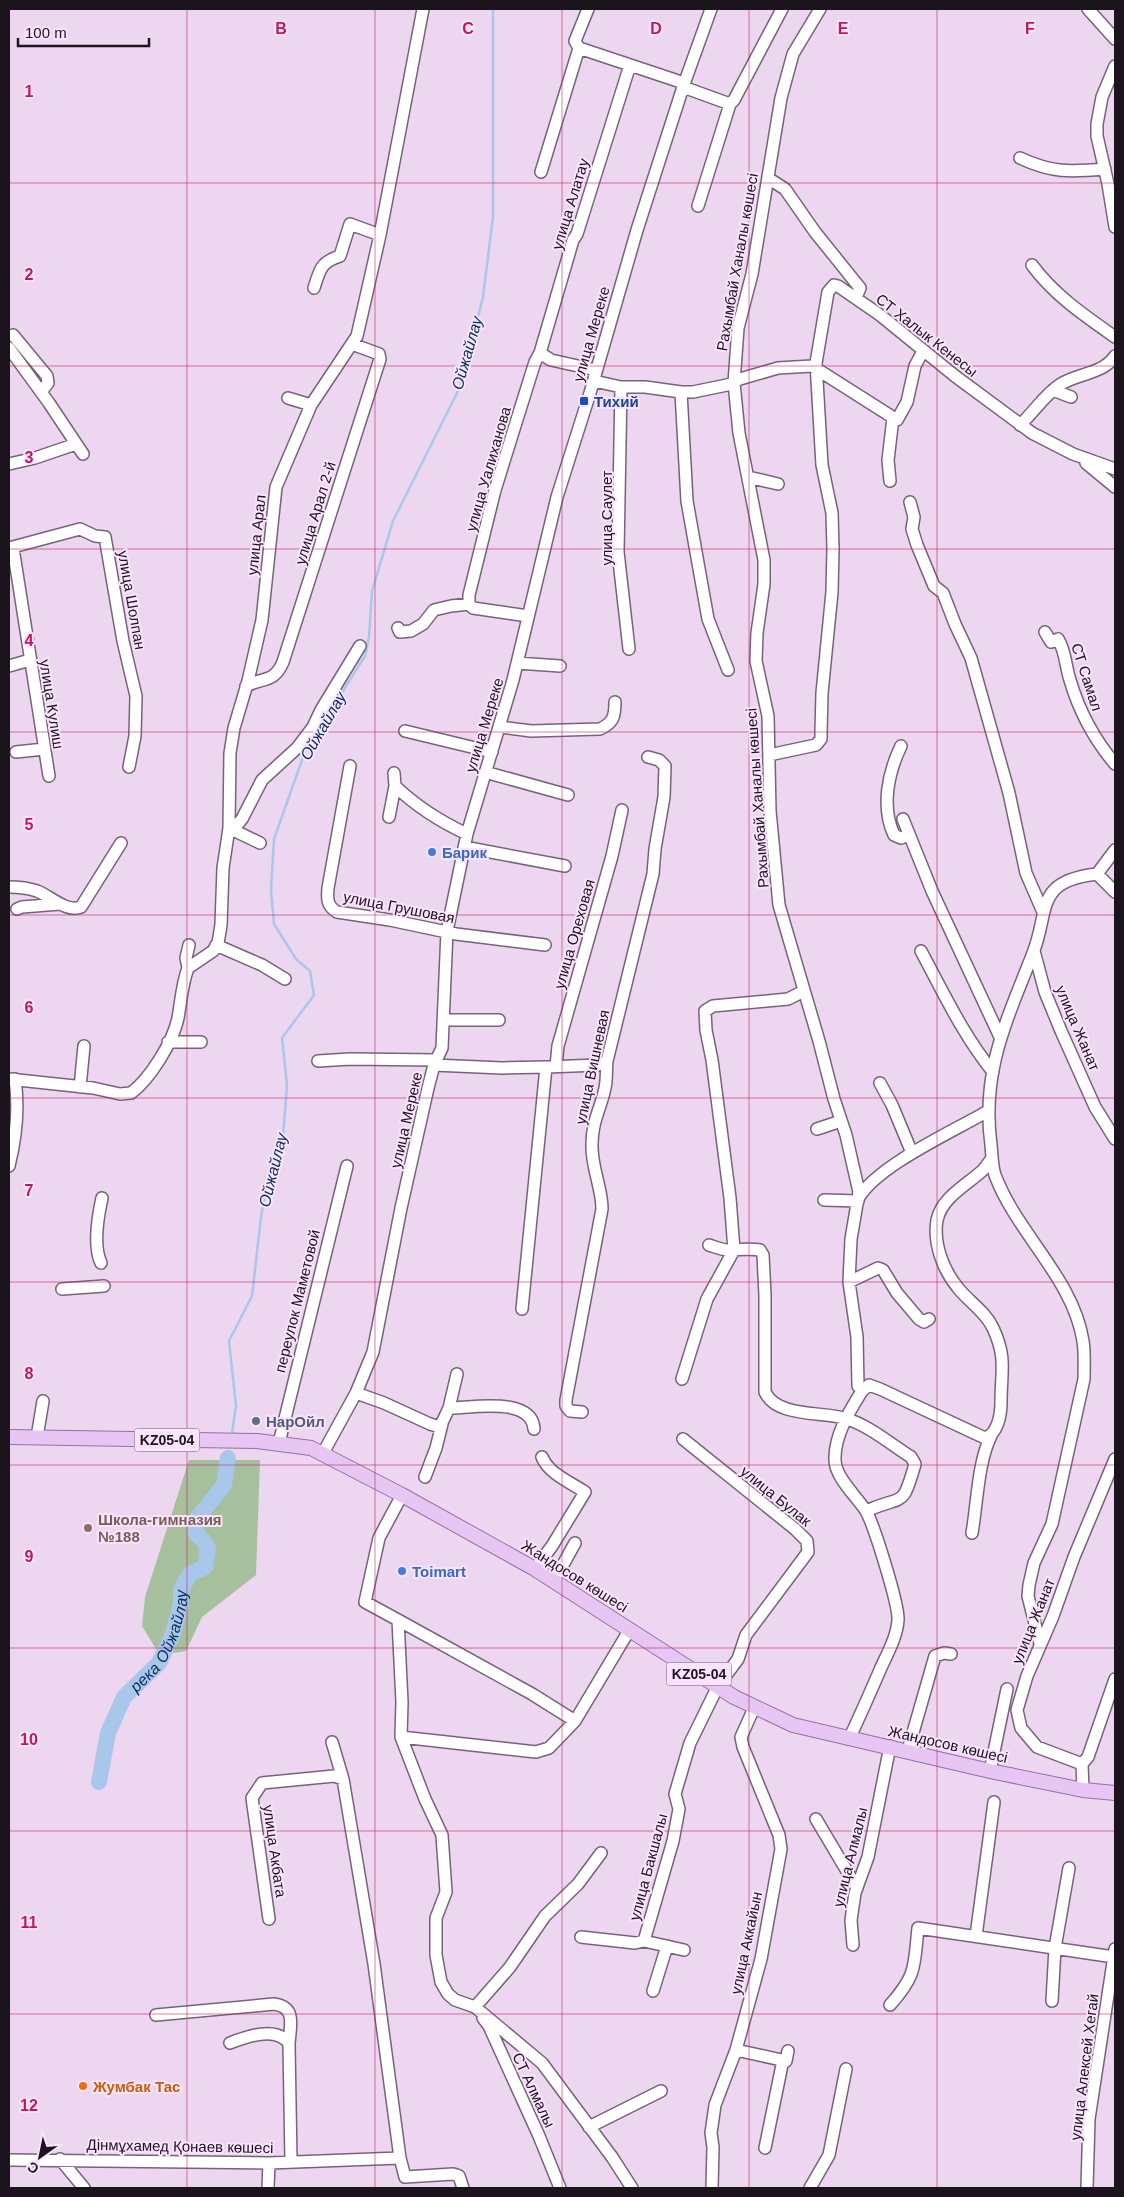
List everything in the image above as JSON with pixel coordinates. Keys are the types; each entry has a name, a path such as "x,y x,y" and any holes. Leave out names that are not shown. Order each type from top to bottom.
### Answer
{"main road":[{"name":"Жандосов көшесі","path":"9,1437 279,1443 311,1448 402,1495 535,1569 754,1708 793,1725 849,1739 908,1750 990,1771 1082,1790 1115,1793"}],"street":[{"name":"улица Арал","path":"216,945 221,925 223,868 230,828 230,753 234,728 262,620 276,487 311,405 357,336 380,235 423,9"},
{"path":"588,9 576,33 575,41 579,48 684,85 730,104"},
{"name":"улица Мереке","path":"323,1453 356,1393 373,1352 401,1208 435,1063 442,1048 447,931 466,834 500,727 557,498 637,230 711,9"},
{"path":"698,206 730,104 734,100 782,9"},
{"name":"Рахымбай Ханалы көшесі","path":"820,9 801,38 790,62 781,98 752,274 738,328 734,383 740,433 764,560 764,584 757,633 756,661 768,716 770,811 779,905 851,1154 858,1200 851,1239 850,1282 858,1345 858,1386 862,1390"},
{"path":"1088,9 1115,39"},
{"path":"541,172 579,48"},
{"name":"улица Алатау","path":"540,353 573,240 577,234 630,65"},
{"path":"1115,66 1102,98 1097,124 1097,136 1105,169 1115,228"},
{"path":"1020,158 1044,168 1056,170 1105,169"},
{"name":"СТ Халык Кенесы","path":"768,178 785,189 815,232 860,288 856,298 1020,425 1042,439 1073,454 1115,469"},
{"path":"314,288 322,266 328,260 340,256 350,224 380,235"},
{"path":"1032,265 1041,277 1067,302 1115,337"},
{"path":"769,755 816,745 821,739 822,693 832,592 833,536 832,513 822,465 816,369 828,292 834,285 856,298"},
{"path":"13,335 47,376 48,383 41,392"},
{"name":"улица Арал 2-й","path":"246,686 272,678 279,673 380,359 379,354 352,344"},
{"path":"9,348 83,454"},
{"path":"540,353 551,360 595,375 621,387 645,387 681,392 702,390 734,383 786,367 812,366 897,420 907,402 916,366 923,351"},
{"name":"улица Уалиханова","path":"469,600 495,490 535,362 540,353"},
{"path":"1020,425 1053,390 1073,379 1100,369 1115,356"},
{"name":"улица Саулет","path":"621,387 618,552 629,649"},
{"path":"1053,390 1071,396"},
{"path":"681,392 687,501 708,619 728,670"},
{"path":"288,398 311,405"},
{"path":"890,481 888,460 894,418"},
{"path":"9,464 35,458 76,444"},
{"path":"1073,454 1115,487"},
{"path":"748,476 778,484"},
{"path":"910,502 914,518 912,529 917,545 934,586 943,593 971,658 1009,793 1026,873 1045,907"},
{"name":"улица Шолпан","path":"11,548 80,529 95,536 105,537 123,641 136,696 135,736 129,767"},
{"name":"улица Кулиш","path":"11,548 49,776"},
{"path":"398,628 400,632 411,631 422,624 434,610 469,600 473,608 528,616"},
{"name":"СТ Самал","path":"1045,632 1051,642 1058,639 1063,647 1069,677 1084,718 1115,764"},
{"path":"230,828 236,826 242,819 262,780 296,748 313,727 321,710 360,646"},
{"path":"9,666 30,660"},
{"path":"517,663 560,666"},
{"path":"500,727 531,731 600,728 610,724 614,718 615,702"},
{"path":"405,731 492,752"},
{"path":"901,746 893,763 889,778 889,824 894,835 901,838 909,835"},
{"path":"16,752 44,748"},
{"name":"улица Вишневая","path":"582,1412 570,1411 566,1406 566,1400 602,1209 602,1196 593,1164 592,1145 595,1117 605,1089 607,1061 653,874 655,849 664,797 664,766 659,760 648,757"},
{"name":"улица Грушовая","path":"350,766 328,888 329,904 337,912 456,934 545,945"},
{"path":"485,772 568,795"},
{"path":"394,773 395,786 390,812 395,799 402,798 414,803"},
{"path":"395,786 433,818 466,834"},
{"name":"улица Ореховая","path":"522,1309 551,1066 612,856 622,810"},
{"path":"903,819 932,891 1000,1037"},
{"path":"230,828 260,843"},
{"path":"9,887 38,892 60,904 77,909 82,908 121,843"},
{"path":"464,847 566,866"},
{"path":"1040,1644 1028,1596 1029,1585 1034,1563 1052,1524 1084,1379 1085,1355 1080,1328 1070,1303 994,1174 988,1111 990,1082 1000,1037 1034,951 1045,907 1058,887 1074,879 1097,874 1115,850"},
{"path":"1097,874 1115,892"},
{"path":"13,912 25,897 23,888"},
{"path":"13,912 22,907 60,904"},
{"path":"9,1166 18,1095 12,1079 120,1094 131,1093 139,1087 149,1076 178,1020 188,968 186,958 189,945"},
{"path":"188,968 213,952 216,945 262,964 285,979"},
{"path":"920,951 962,1028 993,1072"},
{"name":"улица Жанат","path":"1034,951 1045,992 1061,1031 1095,1107 1115,1139"},
{"path":"682,1379 707,1298 734,1250 730,1198 712,1060 706,1030 705,1011 713,1006 788,999 804,991"},
{"path":"444,1020 499,1020"},
{"path":"168,1042 201,1042"},
{"path":"80,1087 84,1046"},
{"path":"318,1061 375,1059 502,1068 598,1065 607,1061"},
{"path":"880,1084 892,1105 912,1153"},
{"path":"824,1200 858,1200 867,1186 912,1153 988,1111"},
{"path":"817,1130 841,1121"},
{"path":"972,1533 978,1500 978,1485 988,1440 1001,1411 1003,1353 988,1319 958,1288 949,1275 942,1261 937,1235 938,1218 941,1209 957,1190 983,1170 992,1158"},
{"name":"переулок Маметовой","path":"279,1443 347,1166"},
{"path":"101,1263 98,1257 97,1228 102,1198"},
{"path":"709,1245 727,1250 760,1250 763,1255 766,1302 765,1392 768,1400 778,1407 846,1418 911,1457 915,1464 907,1492 903,1497 866,1511"},
{"path":"850,1282 878,1268 883,1270 897,1292 919,1319 924,1322 929,1319"},
{"path":"62,1289 104,1286"},
{"path":"425,1477 439,1428 448,1408 456,1374"},
{"path":"849,1739 890,1648 898,1620 896,1603 872,1523 866,1511 839,1476 836,1468 836,1450 846,1418 862,1390 869,1385 988,1440"},
{"path":"356,1393 384,1403 439,1428"},
{"path":"37,1437 44,1402"},
{"path":"448,1408 510,1406 528,1414 534,1424 534,1429"},
{"name":"улица Булак","path":"684,1439 807,1541 808,1552 805,1558 794,1569 755,1621 743,1642 738,1659 718,1686"},
{"path":"535,1569 591,1494 551,1471 545,1465 542,1457"},
{"name":"улица Жанат","path":"1082,1764 1037,1747 1019,1724 1017,1710 1019,1699 1040,1644 1054,1616 1074,1557 1115,1459"},
{"path":"402,1495 379,1538 365,1602 532,1694 575,1721"},
{"path":"882,1506 895,1508"},
{"path":"554,1581 575,1543"},
{"path":"398,1620 402,1702 401,1737 425,1799 442,1834 446,1892 436,1918 436,1954 441,1982 448,1994 455,2000 475,2007 542,2063 612,2157 632,2188"},
{"path":"401,1737 536,1752 550,1748 575,1721 630,1629"},
{"path":"908,1750 935,1656 944,1653 951,1654"},
{"path":"1082,1790 1082,1764 1088,1757 1115,1679"},
{"name":"улица Бакшалы","path":"582,1937 635,1943 644,1941 673,1841 678,1809 675,1794 690,1744 718,1686"},
{"path":"990,1771 1007,1689"},
{"name":"улица Аккайын","path":"712,2188 714,2146 711,2132 715,2105 736,2050 761,1959 781,1850 779,1834 740,1737 754,1708"},
{"path":"332,1742 343,1779 374,1964 400,2158 405,2177 453,2174 459,2176 463,2188"},
{"name":"улица Алмалы","path":"853,1946 850,1920 856,1888 868,1857 890,1746"},
{"name":"улица Акбата","path":"269,1919 252,1798 262,1783 334,1776 343,1779"},
{"path":"976,1936 994,1802"},
{"path":"816,1820 856,1888"},
{"path":"475,2007 510,1967 545,1916 578,1884 601,1853"},
{"path":"1052,2001 1055,1948 1069,1868"},
{"path":"890,2004 904,1989 913,1974 918,1928 1055,1948 1115,1953"},
{"path":"644,1941 684,1950"},
{"path":"653,1991 667,1946"},
{"name":"улица Алексей Хегай","path":"1087,2188 1089,2119 1115,1953"},
{"path":"156,2015 274,2004 287,2008 291,2015 289,2044 291,2162"},
{"name":"СТ Алмалы","path":"475,2007 489,2026 539,2136 560,2188"},
{"path":"230,2043 250,2036 268,2034 281,2036 289,2044"},
{"path":"736,2050 785,2056 765,2148"},
{"path":"810,2188 829,2155 846,2069"},
{"path":"589,2127 662,2091"},
{"name":"Дінмұхамед Қонаев көшесі","path":"9,2160 60,2159 269,2163 400,2158"},
{"path":"60,2159 84,2188"},
{"path":"268,2188 269,2163"}],"green space":[{"path":"189,1460 260,1460 256,1575 202,1617 186,1651 174,1653 156,1649 142,1626 145,1597"}],"waterway":[{"name":"Ойжайлау","path":"232,1433 236,1406 229,1341 252,1296 261,1217 271,1163 283,1137 287,1085 282,1038 314,995 310,971 296,959 274,924 271,890 274,839 306,749 365,656 369,637 372,591 393,521 460,387 483,297 493,217 493,9"},
{"name":"река Ойжайлау","path":"99,1782 108,1733 124,1697 159,1663 172,1636 181,1605 181,1590 190,1574 205,1567 208,1548 204,1541 196,1534 195,1521 224,1485 228,1458"}],"place":[{"name":"Тихий","path":"584,401"},
{"name":"Барик","path":"432,852"},
{"name":"НарОйл","path":"256,1421"},
{"name":"Школа-гимназия №188","path":"88,1528"},
{"name":"Toimart","path":"402,1571"},
{"name":"Жумбак Тас","path":"83,2086"}]}
